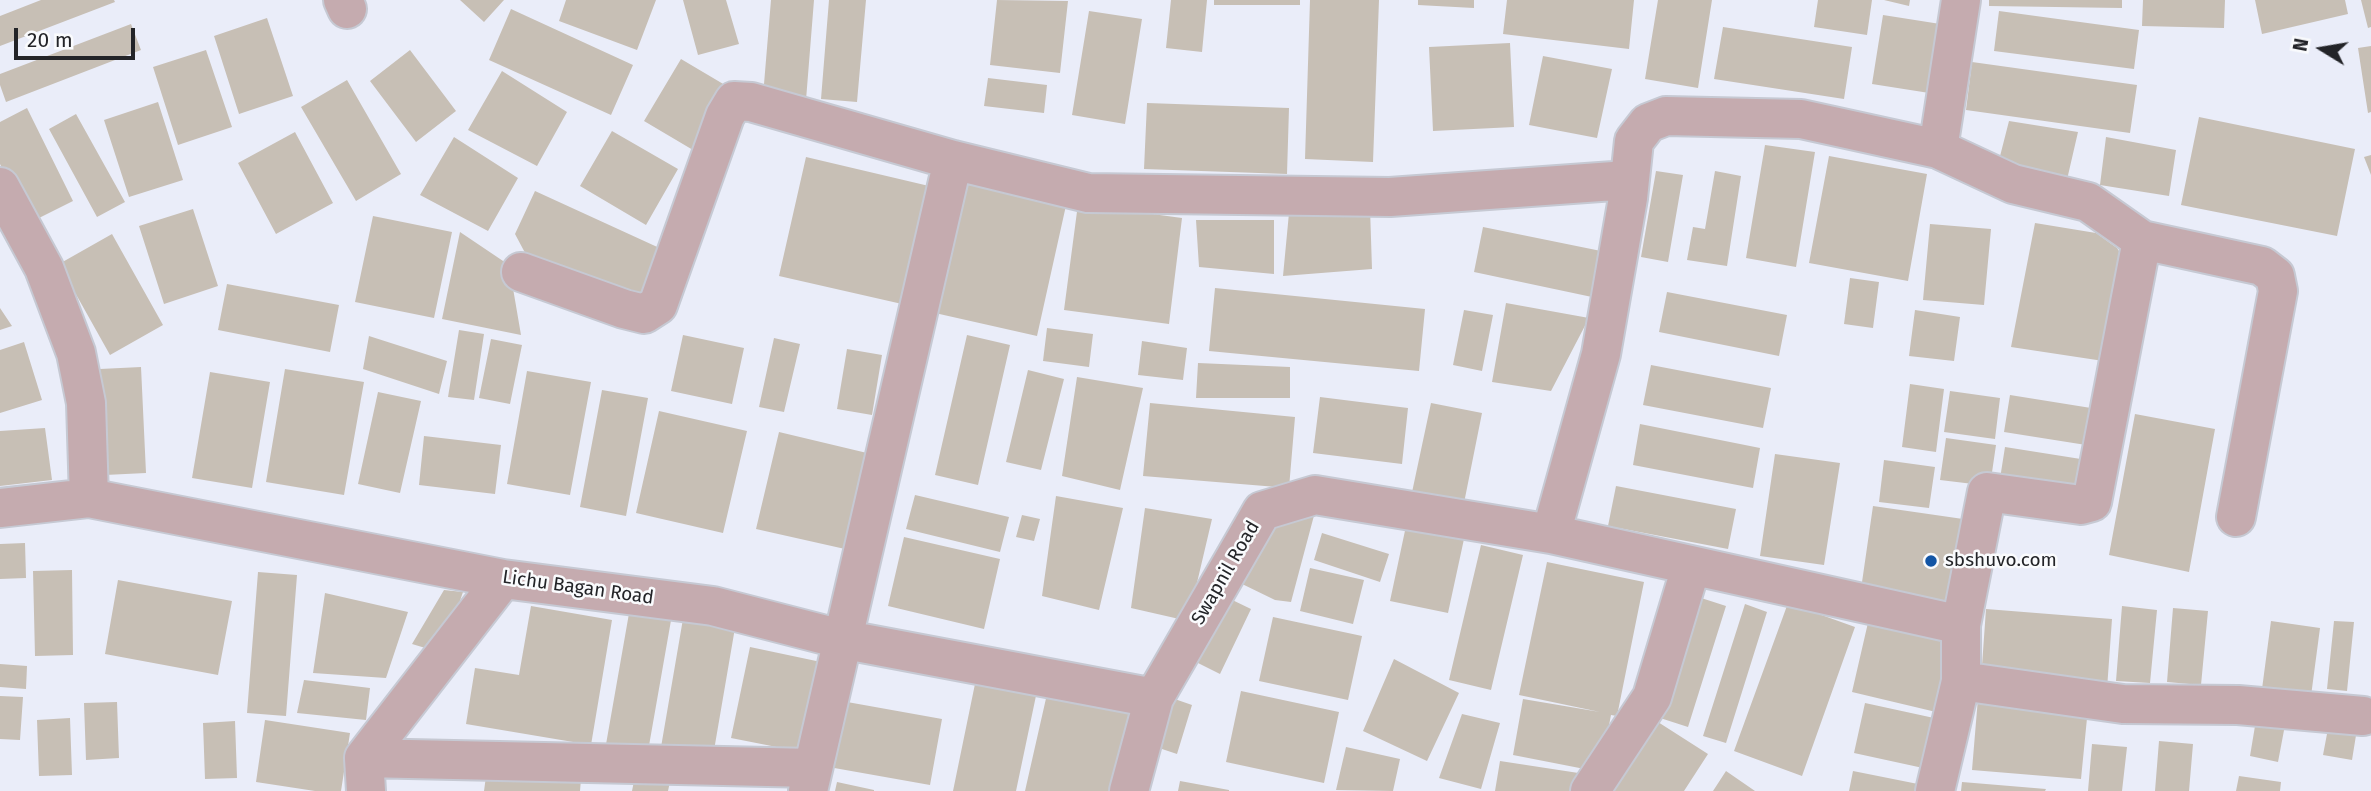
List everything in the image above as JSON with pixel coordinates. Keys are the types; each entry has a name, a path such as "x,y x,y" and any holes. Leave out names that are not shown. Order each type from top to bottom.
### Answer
{"street":[{"path":"1938,149 1961,0"},
{"path":"520,272 644,314 658,305 725,116 734,101 751,102 953,160 1088,193 1390,197 1628,180"},
{"path":"1551,534 1601,354 1628,198 1634,141 1648,123 1666,116 1801,119 1938,149 2013,184 2088,202 2142,240 2262,266 2275,276 2278,291 2236,517"},
{"path":"365,774 810,780 953,160"},
{"path":"0,187 44,268 76,353 86,403 89,498"},
{"path":"1935,791 1961,681 1961,625 1987,492 2081,505 2092,502 2142,240"},
{"name":"Swapnil Road","path":"1129,791 1154,698 1262,511 1315,495 1551,534 1961,625"},
{"name":"Lichu Bagan Road","path":"0,508 89,498 503,579 713,606 841,639 1154,698"},
{"path":"1590,791 1652,697 1691,567"},
{"path":"365,774 503,579"},
{"path":"1961,681 2123,704 2238,705 2311,709 2363,716"}],"building":[{"path":"41,0 115,2 0,46 0,16"},
{"path":"460,0 504,0 484,22"},
{"path":"566,0 656,0 637,50 559,21"},
{"path":"683,0 726,0 739,44 698,55"},
{"path":"771,0 814,0 806,100 763,96"},
{"path":"829,0 866,0 857,102 821,99"},
{"path":"997,0 1068,1 1060,73 990,65"},
{"path":"1171,0 1207,0 1202,52 1166,48"},
{"path":"1214,0 1300,0 1300,5 1214,5"},
{"path":"1310,0 1379,0 1373,162 1305,159"},
{"path":"1418,0 1474,0 1474,8 1418,5"},
{"path":"1507,0 1634,0 1629,49 1503,34"},
{"path":"1658,0 1712,0 1698,88 1645,79"},
{"path":"1818,0 1872,0 1867,35 1814,27"},
{"path":"1884,0 1910,0 1909,6"},
{"path":"1989,0 2122,0 2122,8 1989,6"},
{"path":"2143,0 2225,0 2224,28 2142,26"},
{"path":"2255,0 2345,0 2348,14 2262,34"},
{"path":"2361,0 2371,0 2371,27 2368,28"},
{"path":"511,9 633,65 611,115 489,60"},
{"path":"1089,11 1142,19 1125,124 1072,115"},
{"path":"1999,11 2139,30 2134,69 1994,51"},
{"path":"1883,15 1953,26 1942,95 1872,84"},
{"path":"267,18 293,96 239,114 214,36"},
{"path":"131,24 141,50 6,102 0,85 0,74"},
{"path":"1723,27 1852,47 1844,99 1714,79"},
{"path":"1510,43 1514,127 1433,131 1429,47"},
{"path":"2371,46 2371,112 2368,113 2358,48"},
{"path":"206,50 232,127 178,145 153,67"},
{"path":"410,50 456,111 416,142 370,81"},
{"path":"1543,56 1612,69 1597,138 1529,125"},
{"path":"681,59 730,88 693,150 644,121"},
{"path":"1972,62 2137,85 2130,133 1966,110"},
{"path":"502,71 567,112 537,166 468,130"},
{"path":"988,78 1047,85 1044,113 984,106"},
{"path":"347,80 401,174 356,201 301,107"},
{"path":"158,102 183,180 129,197 104,120"},
{"path":"1147,103 1289,108 1287,174 1144,169"},
{"path":"27,108 73,201 29,223 0,164 0,122"},
{"path":"76,114 125,202 97,217 49,129"},
{"path":"2199,117 2355,149 2337,236 2181,205"},
{"path":"2009,121 2078,132 2066,184 1997,168"},
{"path":"612,131 678,169 646,225 580,186"},
{"path":"295,132 333,203 276,234 238,163"},
{"path":"454,137 518,178 488,231 420,195"},
{"path":"2106,137 2176,150 2169,196 2100,185"},
{"path":"1765,145 1815,152 1796,267 1746,258"},
{"path":"2371,155 2371,175 2364,157"},
{"path":"1829,156 1927,174 1908,281 1809,263"},
{"path":"806,157 929,186 902,304 779,276"},
{"path":"1656,171 1683,175 1668,262 1641,257"},
{"path":"1715,171 1741,176 1727,266 1687,260 1693,227 1705,229"},
{"path":"965,179 1067,201 1037,336 935,313"},
{"path":"535,191 666,251 644,313 531,264 515,234"},
{"path":"1078,204 1182,218 1169,324 1064,310"},
{"path":"1370,208 1372,269 1283,276 1289,213"},
{"path":"193,209 218,286 164,304 139,226"},
{"path":"373,216 452,232 434,318 355,302"},
{"path":"1196,220 1274,220 1274,274 1199,267"},
{"path":"2035,223 2096,233 2117,248 2127,263 2110,362 2011,347"},
{"path":"1930,224 1991,229 1984,305 1923,300"},
{"path":"1483,227 1601,251 1592,297 1474,272"},
{"path":"460,232 509,265 521,335 442,319"},
{"path":"112,234 163,325 110,355 59,264"},
{"path":"1850,278 1879,282 1873,328 1844,324"},
{"path":"227,284 339,305 330,352 218,330"},
{"path":"1215,288 1425,309 1419,371 1209,351"},
{"path":"1667,292 1787,315 1779,356 1659,332"},
{"path":"1506,303 1589,318 1551,391 1492,382"},
{"path":"0,308 12,326 0,330"},
{"path":"1464,310 1493,315 1482,371 1453,365"},
{"path":"1915,310 1960,317 1954,361 1909,356"},
{"path":"1047,328 1093,334 1089,367 1043,361"},
{"path":"459,330 484,334 474,400 448,397"},
{"path":"683,335 744,348 732,404 671,391"},
{"path":"967,335 1010,345 978,485 935,475"},
{"path":"369,336 447,361 439,394 363,369"},
{"path":"774,338 800,344 784,412 759,407"},
{"path":"491,339 522,345 510,404 479,398"},
{"path":"1142,341 1187,348 1183,380 1138,375"},
{"path":"24,342 42,400 0,413 0,350"},
{"path":"847,349 882,355 872,415 837,409"},
{"path":"1198,363 1290,367 1290,398 1196,398"},
{"path":"1651,365 1771,388 1763,428 1643,405"},
{"path":"141,367 146,473 105,475 100,369"},
{"path":"285,369 364,382 344,495 266,482"},
{"path":"1028,370 1064,379 1041,470 1006,462"},
{"path":"527,371 591,382 570,495 507,484"},
{"path":"210,372 270,382 252,488 192,478"},
{"path":"1077,377 1143,388 1120,490 1062,476"},
{"path":"1910,384 1944,389 1936,452 1902,447"},
{"path":"602,390 648,398 626,516 580,507"},
{"path":"1950,391 2000,398 1995,439 1944,432"},
{"path":"378,392 421,401 400,493 358,484"},
{"path":"2010,395 2091,408 2086,445 2004,432"},
{"path":"1320,397 1408,408 1402,464 1313,453"},
{"path":"1150,403 1295,417 1289,488 1143,476"},
{"path":"1431,403 1482,413 1463,508 1411,497"},
{"path":"659,411 747,431 723,533 636,513"},
{"path":"2135,414 2215,429 2189,572 2109,555"},
{"path":"1640,424 1760,448 1753,488 1633,465"},
{"path":"45,428 52,480 0,486 0,431"},
{"path":"779,432 867,453 845,549 756,529"},
{"path":"424,436 501,445 495,494 419,485"},
{"path":"1946,438 1996,445 1990,486 1940,480"},
{"path":"2005,447 2087,460 2081,498 1999,485"},
{"path":"1775,454 1840,463 1824,565 1760,556"},
{"path":"1884,460 1935,467 1929,508 1879,502"},
{"path":"1616,486 1736,509 1728,549 1608,526"},
{"path":"915,495 1009,517 1000,552 906,529"},
{"path":"1056,496 1123,508 1099,610 1042,596"},
{"path":"1873,506 1963,519 1949,609 1860,596"},
{"path":"1145,508 1212,519 1188,621 1131,608"},
{"path":"1316,508 1291,602 1275,600 1238,582 1274,515"},
{"path":"1022,515 1040,519 1034,541 1016,537"},
{"path":"1406,526 1464,539 1448,613 1390,601"},
{"path":"1322,533 1389,554 1380,582 1314,560"},
{"path":"904,537 1000,559 984,629 888,606"},
{"path":"25,543 26,578 0,579 0,544"},
{"path":"1481,545 1523,555 1491,690 1449,680"},
{"path":"1547,562 1644,582 1617,716 1611,715 1600,772 1513,755 1523,699 1600,712 1519,695"},
{"path":"1310,568 1364,580 1353,624 1300,611"},
{"path":"72,570 73,655 35,656 33,571"},
{"path":"258,572 297,575 286,716 247,713"},
{"path":"118,580 232,601 218,675 105,654"},
{"path":"444,590 463,592 442,653 412,644"},
{"path":"325,593 408,612 386,678 313,673"},
{"path":"1224,596 1251,609 1220,674 1192,660"},
{"path":"1695,596 1726,606 1688,727 1657,717"},
{"path":"631,602 673,609 647,757 605,750"},
{"path":"1788,603 1855,627 1802,776 1734,751"},
{"path":"1745,604 1767,612 1726,743 1703,736"},
{"path":"531,606 612,620 591,745 466,724 475,668 519,675"},
{"path":"2122,606 2157,610 2150,683 2116,681"},
{"path":"2173,608 2208,611 2201,685 2167,682"},
{"path":"1986,609 2112,619 2107,689 1981,680"},
{"path":"684,613 736,622 712,762 660,753"},
{"path":"1870,614 1954,634 1936,712 1852,692"},
{"path":"1273,617 1362,636 1348,700 1259,681"},
{"path":"2271,621 2320,628 2311,696 2262,689"},
{"path":"2334,621 2354,622 2347,691 2327,689"},
{"path":"750,647 821,662 802,752 731,738"},
{"path":"1394,659 1459,693 1427,761 1363,731"},
{"path":"0,664 27,666 26,689 0,687"},
{"path":"976,679 1037,691 1016,791 953,791"},
{"path":"304,680 370,688 366,720 297,713"},
{"path":"1241,691 1339,712 1324,783 1226,762"},
{"path":"1047,694 1131,713 1113,791 1025,791"},
{"path":"0,696 23,697 20,740 0,739"},
{"path":"1166,696 1192,705 1177,754 1150,745"},
{"path":"1978,698 2088,708 2081,779 1972,770"},
{"path":"836,700 942,719 930,785 823,766"},
{"path":"117,702 119,758 86,760 84,703"},
{"path":"1865,703 1934,718 1923,768 1854,753"},
{"path":"1462,714 1500,723 1481,789 1439,778"},
{"path":"1647,715 1708,754 1684,791 1609,791"},
{"path":"70,718 72,775 39,776 37,720"},
{"path":"2330,718 2358,723 2352,760 2323,755"},
{"path":"265,720 350,733 341,791 315,791 256,782"},
{"path":"2256,720 2285,725 2278,762 2250,756"},
{"path":"235,721 237,778 205,779 203,723"},
{"path":"2159,741 2193,744 2189,791 2155,791"},
{"path":"2092,744 2127,747 2122,791 2088,791"},
{"path":"1346,747 1400,759 1393,791 1336,790"},
{"path":"1500,761 1585,774 1582,791 1495,791"},
{"path":"487,769 581,779 580,791 484,791"},
{"path":"636,771 671,777 668,791 632,791"},
{"path":"1726,771 1755,791 1713,791"},
{"path":"1853,771 1923,785 1921,791 1849,791"},
{"path":"2239,776 2281,782 2280,791 2236,791"},
{"path":"1180,781 1229,790 1229,791 1178,791"},
{"path":"837,782 874,790 874,791 835,791"},
{"path":"1962,782 2046,789 1961,791"}],"place":[{"name":"sbshuvo.com","path":"1931,561"}]}
